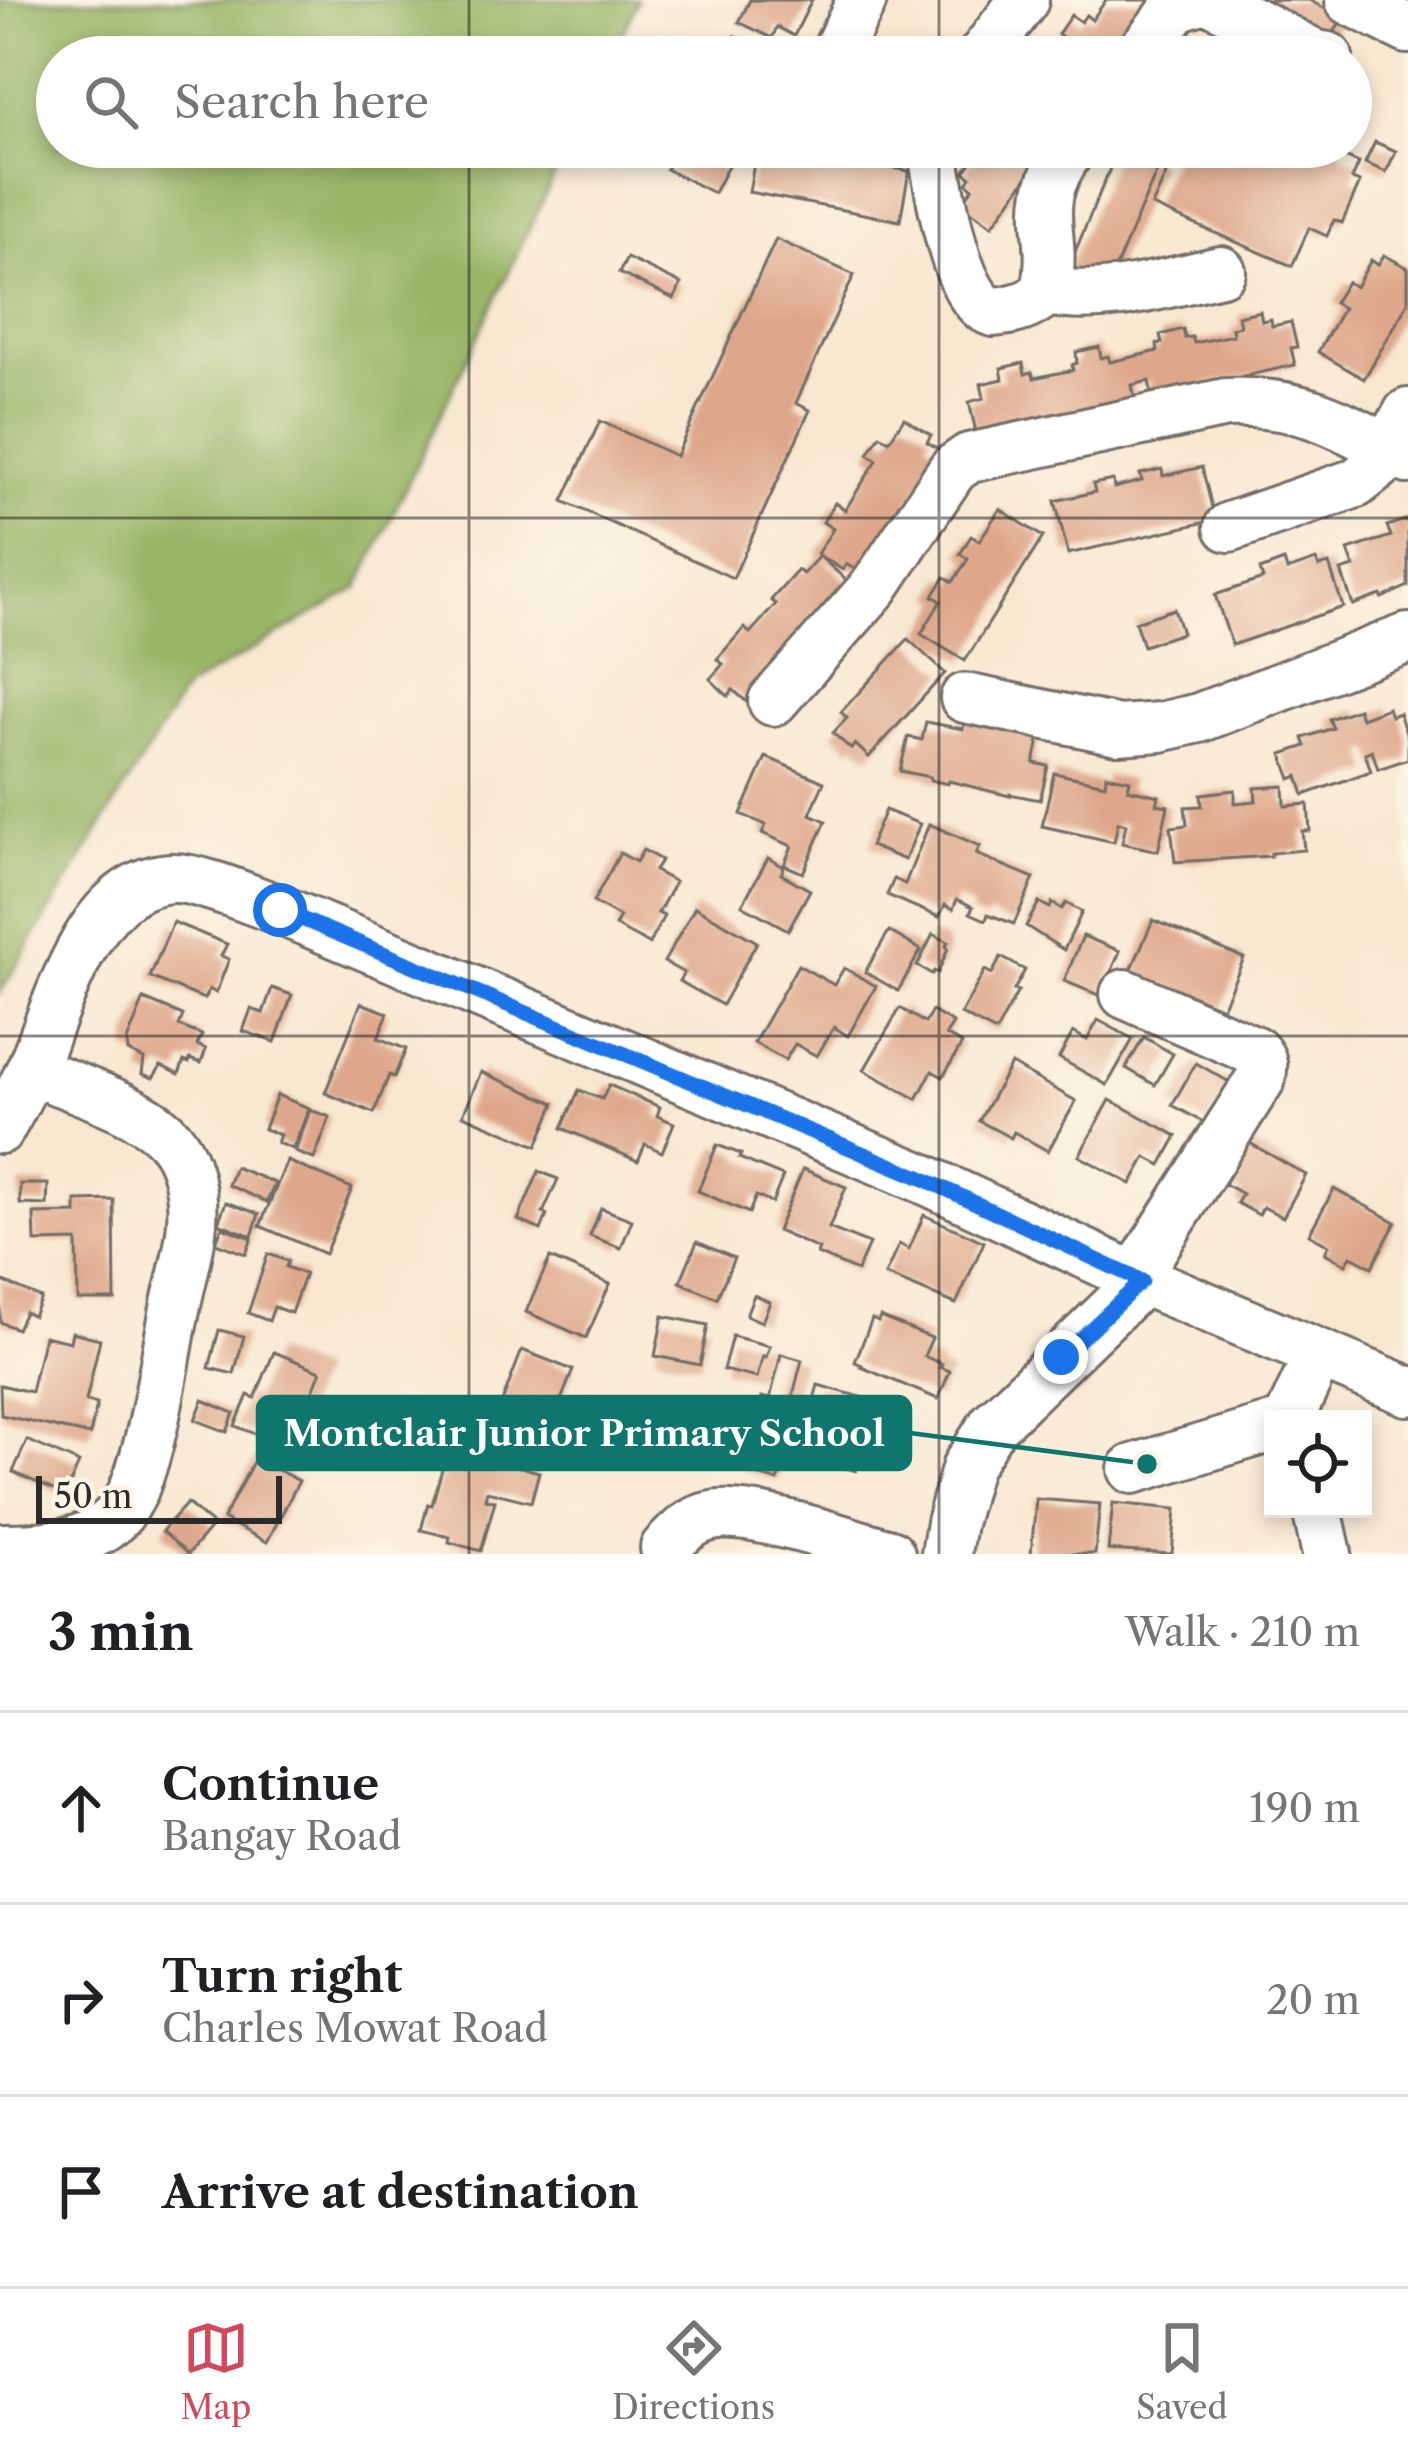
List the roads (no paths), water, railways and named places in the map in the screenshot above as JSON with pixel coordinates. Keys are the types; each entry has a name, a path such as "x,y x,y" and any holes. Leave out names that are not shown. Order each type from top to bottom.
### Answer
{"street":[{"path":"844,36 862,0"},
{"path":"996,36 1024,0"},
{"path":"1154,36 1177,7 1202,0 1214,1 1280,36"},
{"path":"1350,0 1408,32"},
{"path":"1372,47 1408,32"},
{"path":"936,168 965,286 980,304 995,312 1026,306 1046,291 1106,294 1221,272"},
{"path":"1046,291 1045,204 1057,168"},
{"path":"773,701 875,586 953,469 969,458 1226,403 1286,405 1401,440 1355,483 1229,527"},
{"path":"965,698 1118,730 1160,727 1199,718 1408,638"},
{"path":"0,1129 31,1070 76,960 106,911 119,898 152,881 185,879 280,910 922,1178 1139,1279 1408,1391"},
{"path":"946,1554 968,1466 994,1425 1139,1279 1261,1078 1262,1058 1255,1051 1125,994"},
{"path":"0,1548 62,1545 89,1534 120,1512 133,1492 164,1363 192,1201 184,1164 172,1141 154,1125 31,1070"},
{"path":"1293,1410 1318,1354"},
{"path":"1132,1469 1264,1430"},
{"path":"665,1548 686,1526 713,1515 742,1515 890,1554"},
{"path":"1319,1518 1327,1554"}],"place":[{"name":"Montclair Junior Primary School","path":"1147,1464"}]}
